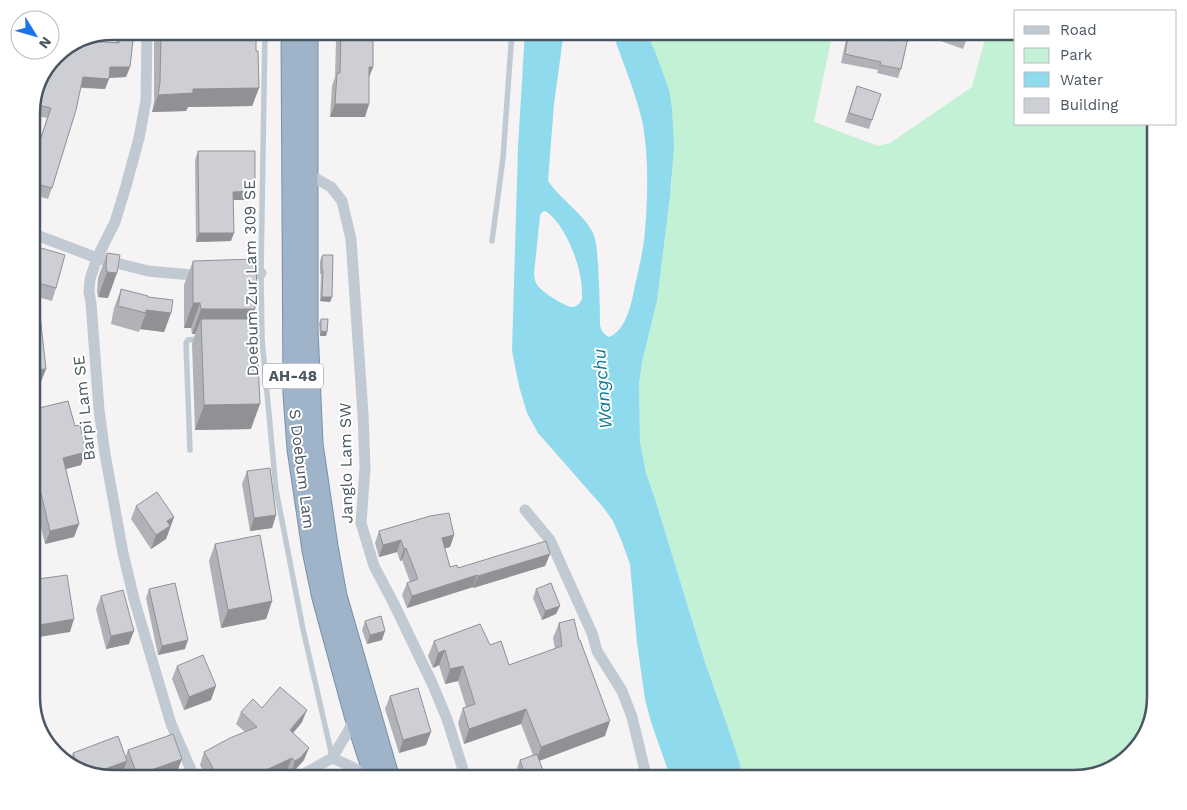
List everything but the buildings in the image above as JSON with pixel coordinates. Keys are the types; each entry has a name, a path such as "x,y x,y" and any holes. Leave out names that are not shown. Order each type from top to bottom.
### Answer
{"highway":[{"name":"S Doebum Lam","path":"291,40 293,394 297,449 312,550 322,598 354,715 372,770"},
{"name":"S Doebum Lam","path":"308,40 308,329 313,444 337,596 387,770"}],"street":[{"name":"Barpi Lam SE","path":"147,40 146,101 139,138 115,222 97,258 90,278 89,292 99,410 123,553 136,606 171,724 190,770"},
{"name":"Janglo Lam SW","path":"308,174 331,187 342,201 351,240 365,468 361,523 374,566 432,683 447,719 463,770"},
{"path":"40,236 97,258 148,270 215,277"},
{"path":"233,275 261,273"},
{"path":"525,510 550,540 592,633 597,652 622,691 632,717 645,770"},
{"path":"311,770 332,758 349,730 354,715"},
{"path":"332,758 357,770"}],"lane":[{"name":"Doebum Zur Lam 309 SE","path":"265,40 261,273 262,339 276,490 303,629 332,758"},
{"path":"492,241 503,158 511,40"},
{"path":"190,450 186,343 191,339 206,339"},
{"path":"253,339 262,339"}],"green space":[{"path":"649,40 831,40 814,122 878,146 890,143 972,87 985,40 1014,40 1014,125 1147,125 1147,697 1145,716 1141,725 1135,738 1122,752 1093,768 1074,770 741,770 704,659 646,473 640,442 639,384 642,362 657,301 672,178"}],"water":[{"name":"Wangchu","path":"524,40 563,40 554,104 548,181 584,219 593,233 598,263 600,325 605,335 609,337 620,328 628,314 644,240 647,205 646,148 643,125 615,40 650,40 669,90 674,147 657,301 642,362 639,384 640,442 646,473 704,659 741,770 668,770 645,699 637,643 630,564 622,542 613,521 603,507 538,433 527,413 512,351 518,147","holes":["545,211 557,222 572,249 582,284 582,299 579,304 573,307 549,296 540,289 535,281 534,274 542,212"]}]}
